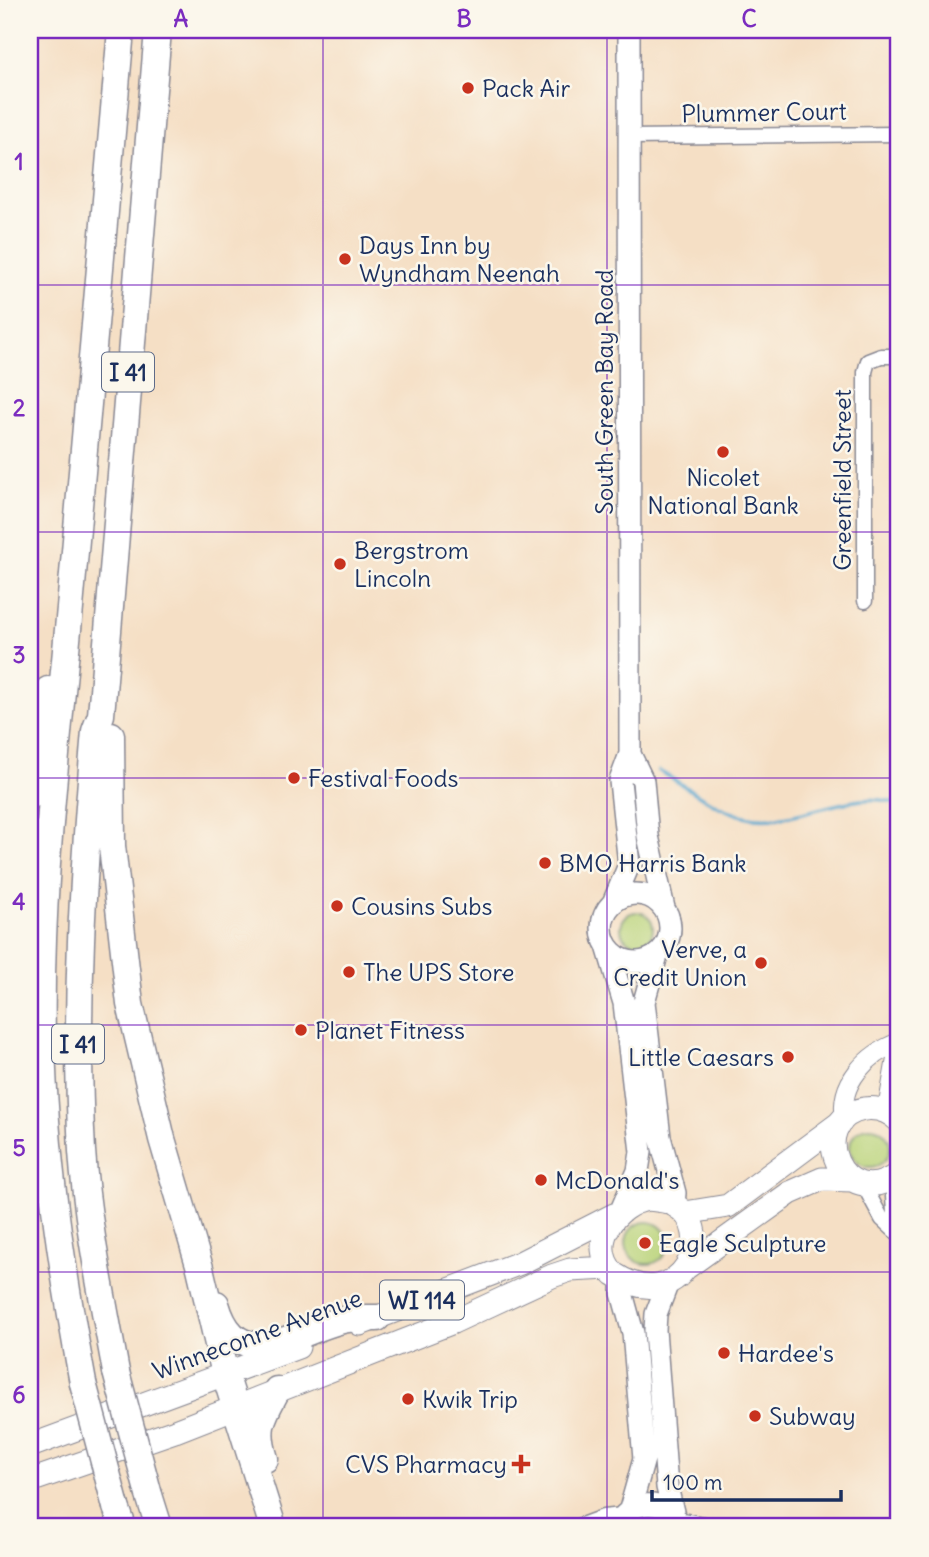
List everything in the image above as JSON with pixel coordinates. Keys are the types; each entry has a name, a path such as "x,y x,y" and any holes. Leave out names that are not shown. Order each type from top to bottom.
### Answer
{"highway":[{"name":"I 41","path":"119,1517 83,1383 59,1250 48,1153 42,1038 47,891 121,30"},
{"name":"I 41","path":"158,30 101,715 95,731 81,897 77,1020 83,1153 94,1248 116,1372 159,1527"},
{"path":"30,796 50,678 66,654"},
{"path":"101,715 111,733 112,846 130,1004 162,1139 200,1268 225,1374 273,1527"},
{"path":"200,1268 211,1287 219,1315 229,1330 250,1344 271,1346 341,1320 377,1318"},
{"path":"277,1390 260,1421 259,1440 286,1527"}],"main road":[{"name":"South Green Bay Road","path":"613,903 629,865 620,781 630,754 629,30"},
{"name":"South Green Bay Road","path":"630,754 643,781 648,836 664,908"},
{"path":"624,1517 644,1458 633,1333 616,1274 604,1253 604,1241 638,1171 641,1152 624,1003 602,928 607,910 622,897 645,895 664,908 670,930 668,940 657,955 644,1002 660,1137 679,1208 694,1239 687,1267"},
{"path":"607,946 624,960 635,962 657,955"},
{"path":"618,1212 648,1199 679,1208 727,1206 860,1110 871,1108 894,1111"},
{"path":"843,1120 833,1140 833,1151 842,1171 858,1182"},
{"path":"676,1521 667,1487 655,1331 656,1314 667,1285 687,1267 790,1193 822,1179 858,1182 896,1176"},
{"name":"Winneconne Avenue","path":"30,1446 520,1263 618,1212"},
{"name":"WI 114","path":"30,1481 236,1407 453,1322 552,1276 570,1270 616,1274"},
{"path":"616,1274 651,1287 667,1285"},
{"path":"624,1517 637,1506 657,1505 676,1521"}],"street":[{"name":"Plummer Court","path":"629,137 899,134"},
{"name":"Greenfield Street","path":"866,600 865,372 868,361 881,356 899,356"},
{"path":"843,1120 842,1107 847,1086 874,1056 899,1042"},
{"path":"894,1111 899,1042"},
{"path":"874,1056 880,1066 894,1111"},
{"path":"858,1182 882,1219 894,1231 896,1176"},
{"path":"576,1527 603,1517 624,1517"},
{"path":"676,1521 720,1527"}],"green space":[{"path":"637,912 648,917 653,928 648,939 637,944 626,939 621,928 626,917"},
{"path":"870,1127 878,1128 884,1133 889,1139 889,1155 884,1161 878,1166 870,1167 862,1166 856,1161 851,1155 850,1147 851,1139 856,1133 862,1128"},
{"path":"647,1222 662,1228 668,1243 662,1258 647,1264 632,1258 626,1243 632,1228"}],"waterway":[{"path":"659,771 730,812 756,818 792,816 864,800 899,804"}],"place":[{"name":"Pack Air","path":"468,88"},
{"name":"Days Inn by Wyndham Neenah","path":"345,259"},
{"name":"Nicolet National Bank","path":"723,452"},
{"name":"Bergstrom Lincoln","path":"340,564"},
{"name":"Festival Foods","path":"294,778"},
{"name":"BMO Harris Bank","path":"545,863"},
{"name":"Cousins Subs","path":"337,906"},
{"name":"Verve, a Credit Union","path":"761,963"},
{"name":"The UPS Store","path":"349,972"},
{"name":"Planet Fitness","path":"301,1030"},
{"name":"Little Caesars","path":"788,1057"},
{"name":"McDonald's","path":"541,1180"},
{"name":"Eagle Sculpture","path":"645,1243"},
{"name":"Hardee's","path":"724,1353"},
{"name":"Kwik Trip","path":"408,1399"},
{"name":"Subway","path":"755,1416"},
{"name":"CVS Pharmacy","path":"521,1464"}]}
